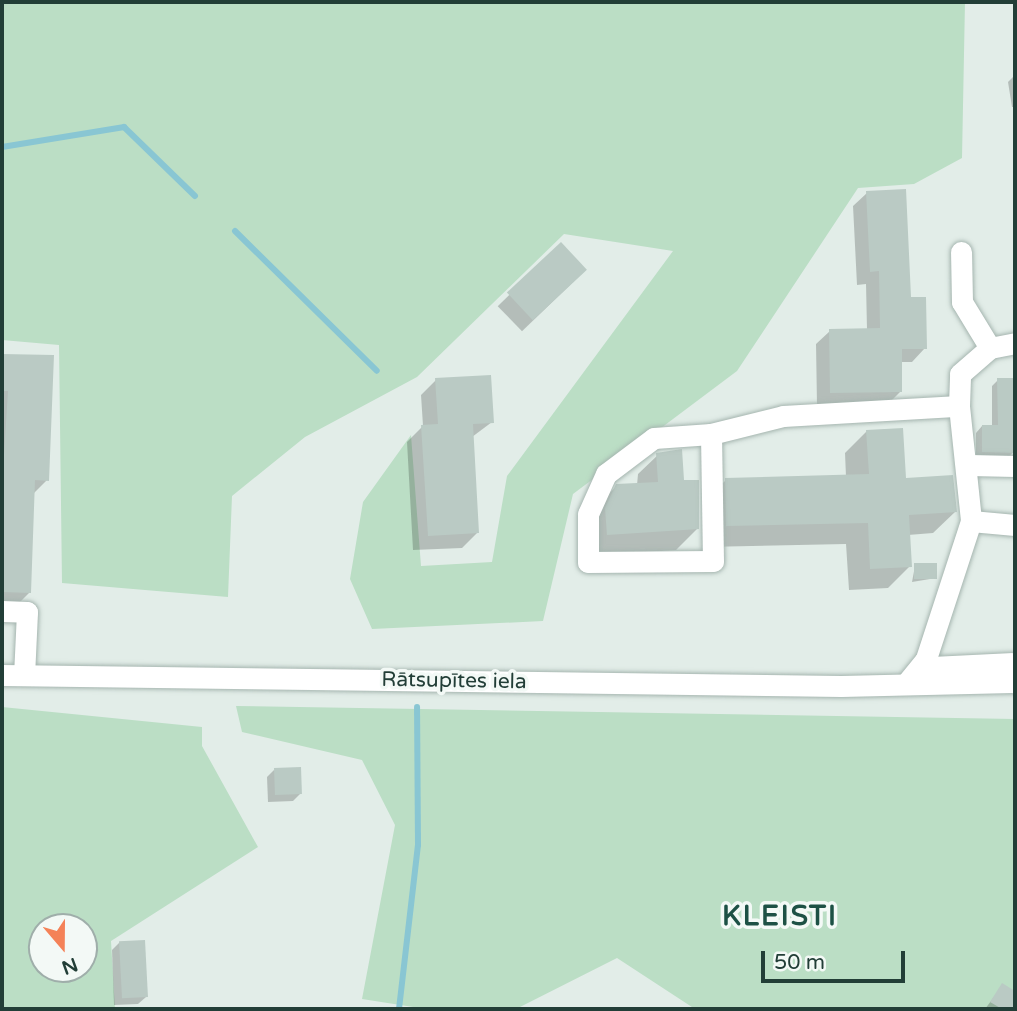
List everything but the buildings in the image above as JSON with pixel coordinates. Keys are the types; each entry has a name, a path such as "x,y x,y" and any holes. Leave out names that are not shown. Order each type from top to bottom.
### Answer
{"street":[{"path":"961,251 962,302 989,348"},
{"path":"906,684 926,659 971,521 969,466 960,406 960,373 989,348 1015,343"},
{"path":"711,434 713,561 588,562 588,514 606,474 654,438 711,434 783,415 960,406"},
{"path":"969,466 1015,466"},
{"path":"971,521 1015,525"},
{"path":"2,611 27,612 24,675"},
{"path":"906,684 932,667 1015,663"},
{"name":"Rātsupītes iela","path":"2,675 906,684 1015,682"}],"green space":[{"path":"2,2 965,2 962,158 914,184 858,188 737,371 573,494 543,621 372,629 350,579 363,502 411,435 421,566 492,562 507,476 673,251 564,234 417,377 305,437 232,496 228,597 62,583 59,345 2,340"},
{"path":"236,706 1015,719 1015,1009 695,1009 617,958 516,1009 426,1009 362,999 395,825 362,760 242,732"},
{"path":"2,707 202,727 202,746 258,847 111,941 115,1009 2,1009"}],"waterway":[{"path":"2,147 124,127 195,196"},
{"path":"235,231 377,371"},
{"path":"399,1009 418,845 417,707"}],"district":[{"name":"KLEISTI","path":"780,916"}]}
